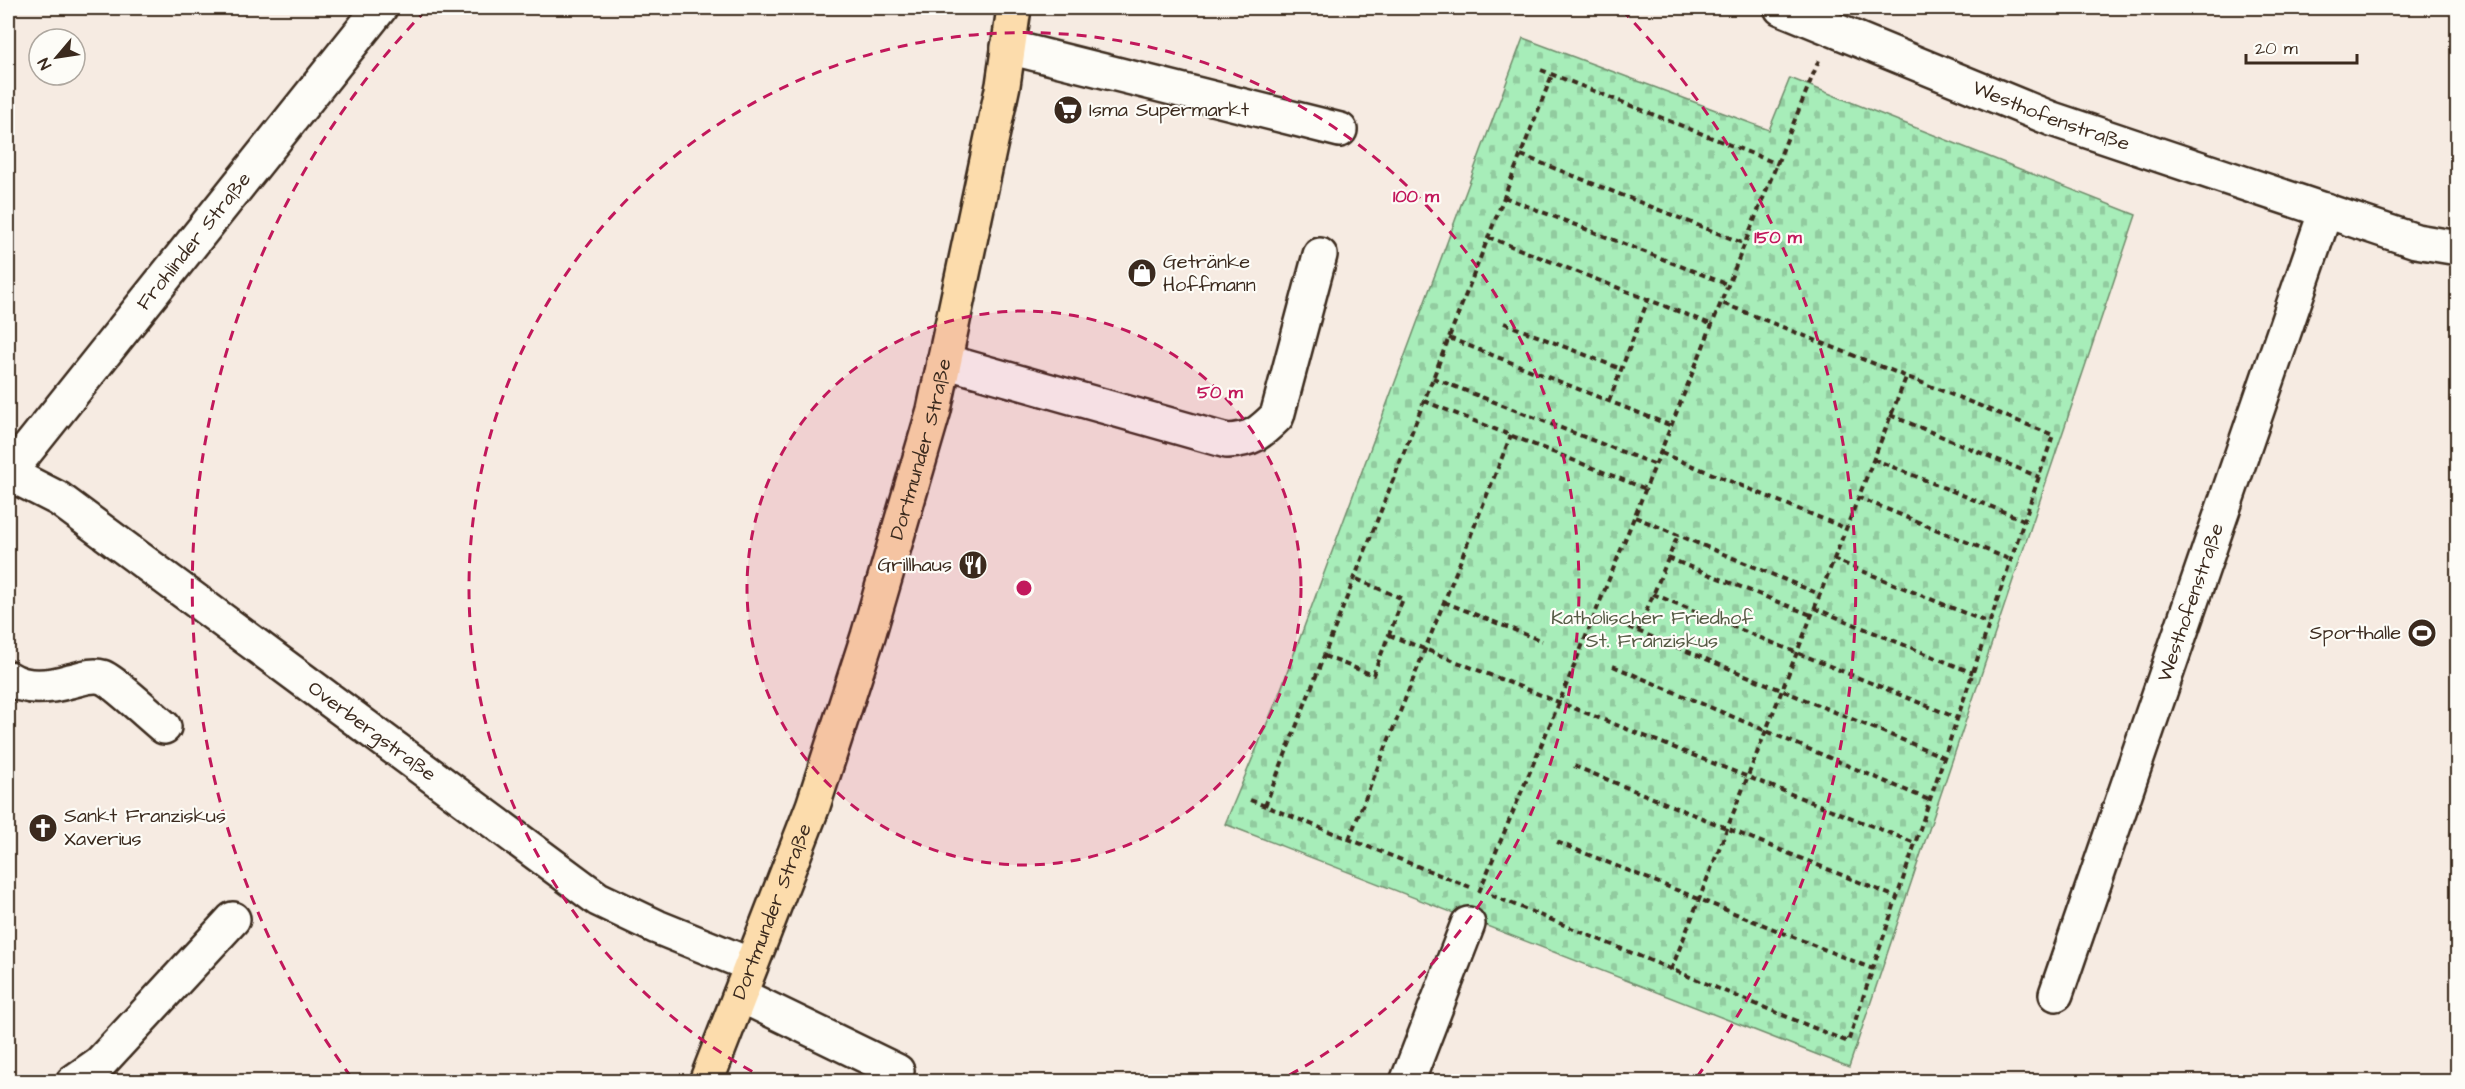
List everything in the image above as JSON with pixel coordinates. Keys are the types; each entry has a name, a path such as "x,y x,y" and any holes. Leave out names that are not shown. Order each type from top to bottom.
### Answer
{"main road":[{"name":"Dortmunder Straße","path":"706,1082 813,806 864,647 934,410 1002,85 1014,8"}],"street":[{"name":"Frohlinder Straße","path":"8,473 380,8"},
{"name":"Westhofenstraße","path":"1781,8 2052,119 2416,242 2457,248"},
{"path":"1008,47 1340,130"},
{"name":"Westhofenstraße","path":"2056,994 2326,210"},
{"path":"944,361 1227,441 1244,440 1261,432 1277,416 1320,255"},
{"name":"Overbergstraße","path":"8,473 58,499 598,899 657,927 897,1071"},
{"path":"8,678 16,683 36,687 86,677 103,677 164,727"},
{"path":"73,1082 100,1063 233,919"},
{"path":"1407,1082 1468,924"}],"path":[{"path":"1468,924 1746,244 1830,28"},
{"path":"1541,70 1778,164"},
{"path":"1265,806 1552,75"},
{"path":"1521,155 1746,244"},
{"path":"1504,196 1729,285"},
{"path":"1488,237 1713,325"},
{"path":"1609,401 1648,300"},
{"path":"1250,800 1480,891 1848,1042 2053,435 1722,303"},
{"path":"1504,323 1621,369"},
{"path":"1449,338 1672,426"},
{"path":"1671,970 1907,375"},
{"path":"1433,378 1656,465"},
{"path":"1424,401 1646,489"},
{"path":"1890,416 2039,477"},
{"path":"1349,839 1511,435"},
{"path":"1661,453 1845,528"},
{"path":"1873,459 2024,520"},
{"path":"1857,497 2011,560"},
{"path":"1635,517 1819,594"},
{"path":"1638,631 1678,535"},
{"path":"1668,558 1811,615"},
{"path":"1833,559 1989,623"},
{"path":"1324,656 1373,675 1403,599 1354,578"},
{"path":"1653,594 1957,718"},
{"path":"1444,602 1542,641"},
{"path":"1814,608 1973,673"},
{"path":"1628,627 1944,756"},
{"path":"1389,635 1915,843"},
{"path":"1613,666 1929,800"},
{"path":"1574,766 1896,897"},
{"path":"1557,842 1873,969"}],"green space":[{"name":"Katholischer Friedhof St. Franziskus","path":"1523,38 1769,130 1790,78 2136,215 1849,1067 1225,824 1278,697"}],"place":[{"name":"Isma Supermarkt","path":"1068,110"},
{"name":"Getränke Hoffmann","path":"1142,273"},
{"name":"Grillhaus","path":"973,565"},
{"name":"Sporthalle","path":"2422,633"},
{"name":"Sankt Franziskus Xaverius","path":"43,828"}]}
